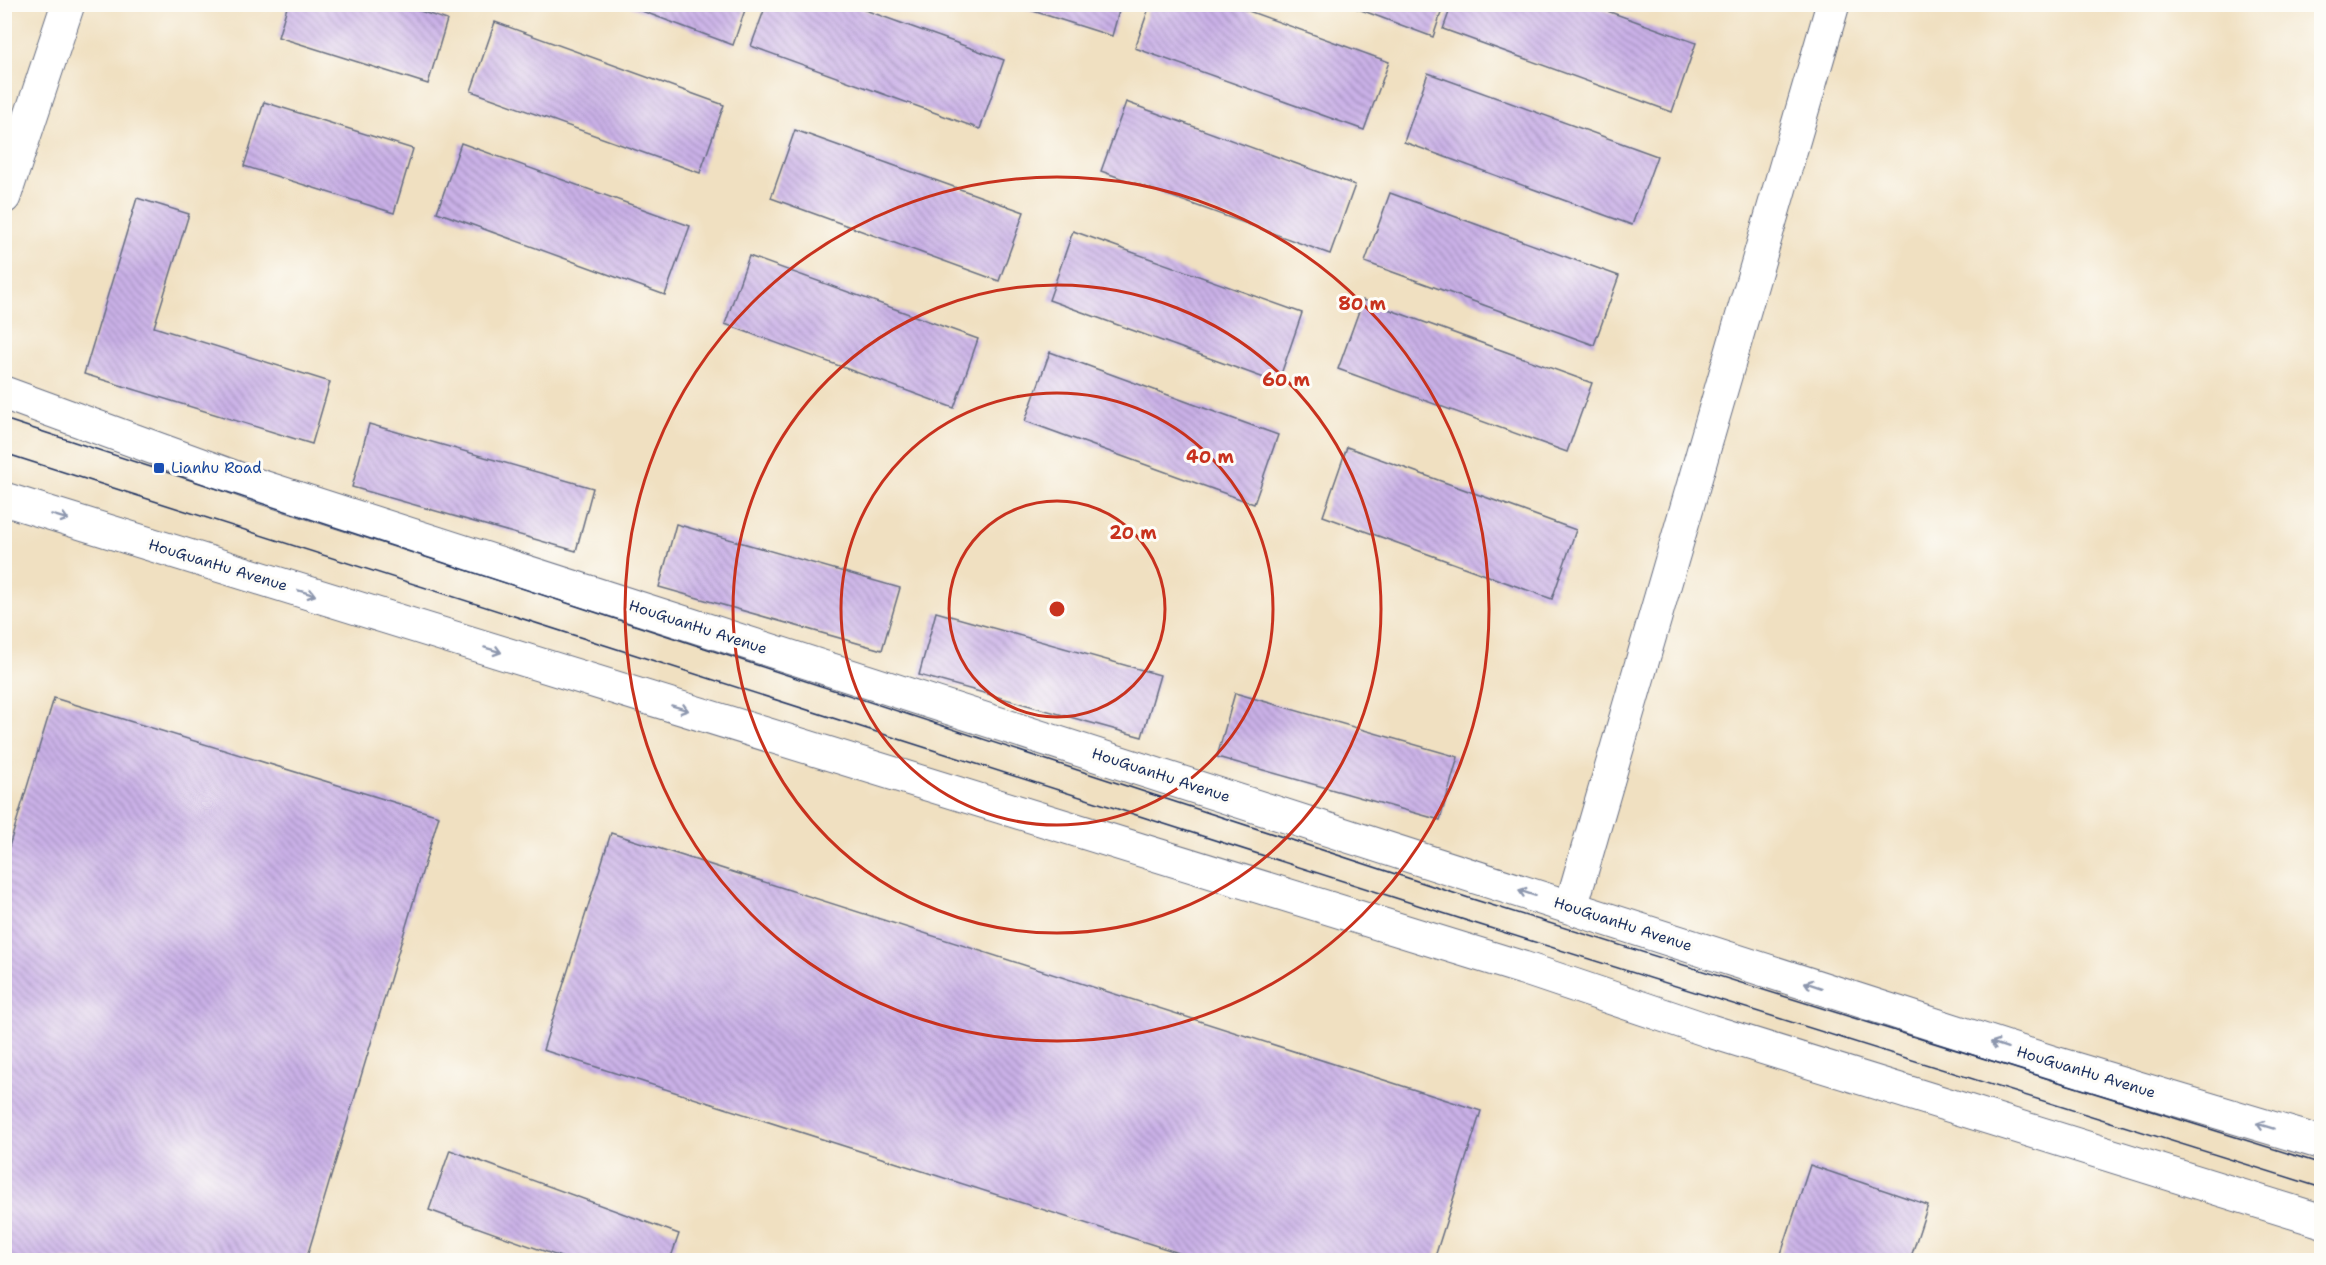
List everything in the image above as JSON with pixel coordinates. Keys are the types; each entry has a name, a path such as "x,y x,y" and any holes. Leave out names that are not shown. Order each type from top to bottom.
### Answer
{"main road":[{"path":"4,197 68,4"},
{"path":"1571,907 1833,4"},
{"name":"HouGuanHu Avenue","path":"4,393 264,488 2051,1062 2322,1143"},
{"name":"HouGuanHu Avenue","path":"4,499 1523,968 1710,1031 2322,1221"}],"building":[{"path":"288,4 399,4 447,20 428,84 278,37"},
{"path":"623,4 747,4 733,45"},
{"path":"1011,4 1121,4 1112,36"},
{"path":"1345,4 1444,4 1433,37"},
{"path":"1452,4 1588,4 1696,43 1672,112 1443,29"},
{"path":"766,5 851,5 1004,60 980,129 751,46"},
{"path":"1150,5 1232,5 1389,62 1364,130 1135,48"},
{"path":"495,22 724,105 700,173 471,91"},
{"path":"1428,73 1657,156 1632,225 1404,142"},
{"path":"264,102 413,149 394,213 244,166"},
{"path":"1126,102 1355,185 1330,254 1101,171"},
{"path":"795,130 1024,212 999,281 771,198"},
{"path":"461,143 690,226 665,295 437,212"},
{"path":"1390,193 1619,276 1594,345 1365,262"},
{"path":"137,198 189,214 154,327 330,382 312,444 84,374"},
{"path":"1073,231 1302,313 1278,383 1049,300"},
{"path":"749,256 978,339 954,408 725,324"},
{"path":"1363,300 1592,383 1567,452 1338,369"},
{"path":"1050,352 1278,435 1254,504 1025,421"},
{"path":"369,424 593,488 576,551 352,487"},
{"path":"1347,447 1576,530 1552,599 1323,516"},
{"path":"676,524 900,588 882,650 659,587"},
{"path":"936,612 1160,675 1142,737 919,675"},
{"path":"1235,693 1458,757 1440,820 1217,757"},
{"path":"54,698 439,816 306,1260 4,1260 4,863"},
{"path":"611,833 1481,1111 1434,1260 1201,1260 543,1050"},
{"path":"450,1150 679,1234 670,1260 569,1260 429,1210"},
{"path":"1810,1165 1928,1205 1910,1260 1779,1260"}],"tram line":[{"path":"4,419 1469,898 2322,1164"},
{"path":"4,453 1474,923 2322,1188"}],"place":[{"name":"Lianhu Road","path":"159,468"}]}
